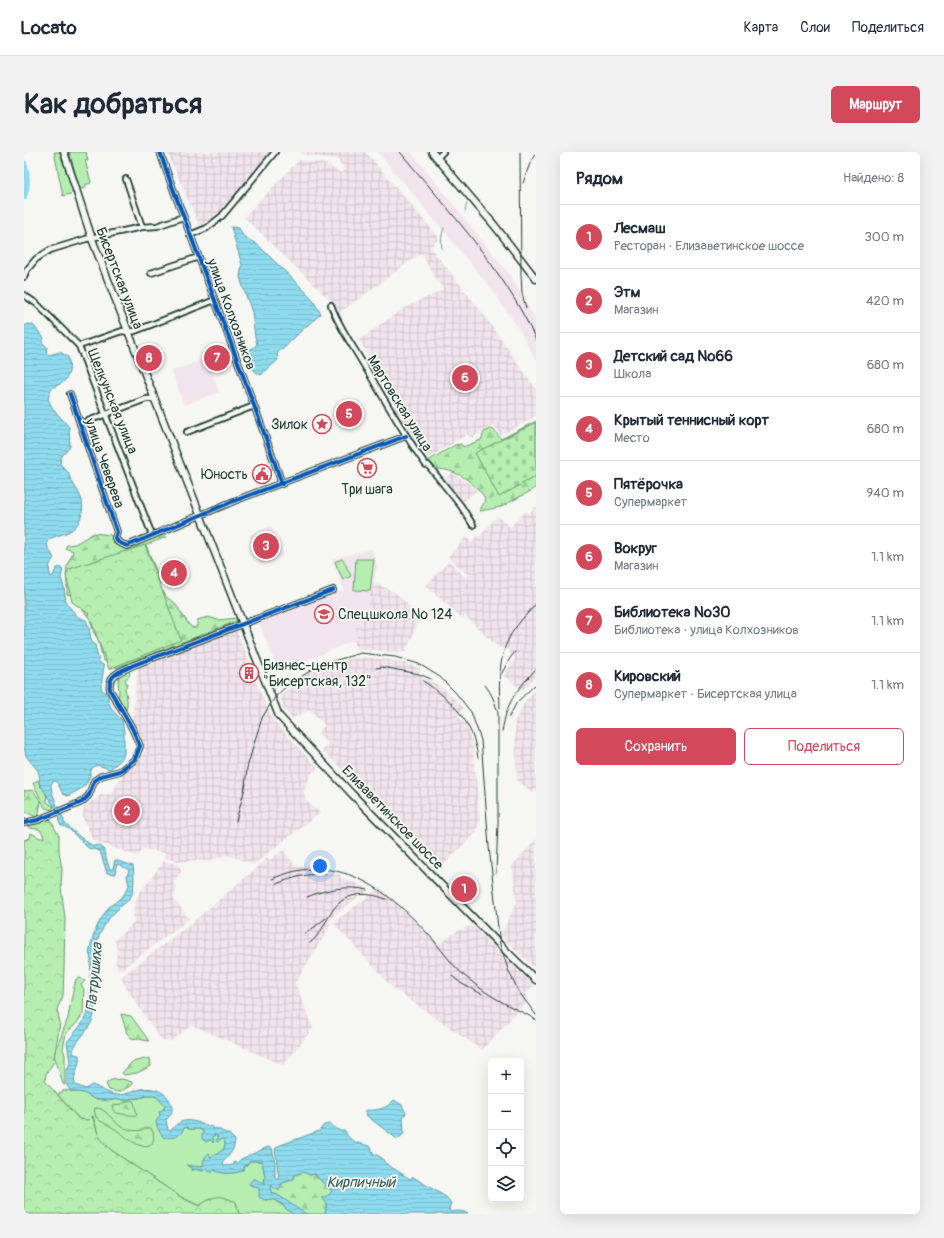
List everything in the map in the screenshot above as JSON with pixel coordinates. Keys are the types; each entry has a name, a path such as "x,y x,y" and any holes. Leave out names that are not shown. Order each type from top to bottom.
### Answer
{"main road":[{"name":"Бисертская улица","path":"64,152 92,239 272,701"},
{"path":"432,152 490,220 536,279"},
{"name":"Елизаветинское шоссе","path":"272,701 279,716 352,794 536,980"}],"street":[{"name":"улица Колхозников","path":"160,152 282,484"},
{"path":"190,235 207,228 222,216 275,152"},
{"path":"437,158 444,152"},
{"path":"126,179 142,227"},
{"path":"24,277 26,271 36,259 50,250 142,227 156,226 183,217"},
{"path":"152,273 199,257"},
{"name":"Щелкунская улица","path":"24,295 37,304 79,346 152,535"},
{"path":"79,346 122,331 135,331 215,300"},
{"name":"Мартовская улица","path":"331,305 349,342 406,436 426,464 462,506 474,526"},
{"name":"улица Чеверева","path":"70,394 118,532 115,538 118,542 127,546 152,535"},
{"path":"80,424 146,399 154,399"},
{"path":"187,432 254,406"},
{"path":"152,535 199,515 282,484 323,466 406,436"},
{"path":"24,823 38,820 82,802 89,795 94,781 101,776 120,772 135,759 140,746 132,728 110,690 109,684 111,678 115,674 134,665 243,625 295,603 333,590"}],"shaded area":[{"path":"167,152 271,152 222,214 200,227"},
{"path":"301,152 366,152 439,238 430,247 481,311 536,389 536,416 500,436 494,425 471,438 468,434 428,458 394,409 400,405 359,340 402,309 443,290 421,253 338,314 335,305 244,217 299,160 326,164 341,173 345,169 337,159 301,154"},
{"path":"378,152 411,152 509,274 536,320 536,360 520,331 491,288"},
{"path":"207,358 219,392 184,405 172,371"},
{"path":"452,473 472,485 477,490 463,502 444,480"},
{"path":"536,506 536,676 523,690 504,676 515,659 508,649 498,647 465,616 462,618 426,586 449,561 465,577 468,575 448,557 466,537 471,542 478,535 480,536 497,516 510,527 526,511 529,514"},
{"path":"271,526 283,556 261,565 249,535"},
{"name":"Спецшкола № 124","path":"372,549 377,566 362,621 356,627 357,639 279,672 259,623 344,590 332,559"},
{"path":"373,583 396,593 420,617 406,652 358,650 355,644 354,640 357,639 356,627 362,621"},
{"path":"236,629 257,684 273,720 318,768 310,775 304,792 306,801 320,813 254,864 227,855 208,861 192,860 183,862 164,858 165,853 143,849 138,856 93,841 83,818 84,807 101,795 112,793 124,772 142,757 145,749 132,721 138,668"},
{"path":"362,657 398,661 420,668 419,676 439,685 464,708 457,715 467,726 473,747 480,824 475,829 477,831 443,865 394,814 388,819 346,773 322,750 328,744 318,733 325,725 310,710 291,718 284,710 280,697 292,684 320,665"},
{"path":"536,689 536,790 533,793 517,780 515,721 526,700"},
{"path":"536,839 536,969 500,935 517,902 512,866"},
{"path":"283,850 296,867 311,866 312,871 340,874 340,877 367,888 365,895 359,896 331,918 329,928 295,983 313,1028 283,1065 192,1025 171,1041 161,1040 127,989 121,977 194,921 268,858 270,860"},
{"path":"164,861 177,864 182,871 173,882 176,888 174,899 189,919 119,971 116,964 117,949 115,940 133,923 134,904 138,895"},
{"path":"380,888 439,944 456,932 472,925 500,953 501,956 514,966 533,985 526,995 527,1001 482,1050 394,989 335,925 334,922"}],"green space":[{"path":"54,152 61,152 74,193 63,196"},
{"path":"69,152 86,152 88,161 85,160 91,183 85,185 86,188 80,189"},
{"path":"536,421 536,488 501,507 480,511 480,507 483,505 485,498 476,487 451,471 436,469 428,461 455,445 461,444 463,447 481,440 484,432 491,429 494,430 501,439"},
{"path":"535,423 536,476 499,497 475,453"},
{"path":"94,533 110,535 115,539 118,537 126,543 124,544 127,547 134,547 150,538 165,534 166,537 146,545 157,573 72,595 67,594 66,570 73,551 65,548 67,545 75,544"},
{"path":"145,545 181,640 109,669 88,613 72,602 66,575 69,569"},
{"path":"343,559 351,576 343,580 335,562"},
{"path":"356,559 374,559 370,591 354,590"},
{"path":"158,587 163,591 167,598 174,602 190,626 194,628 197,626 197,620 208,617 218,620 237,618 237,621 116,668 113,664 103,660 98,639 94,633 90,619 82,609"},
{"path":"129,671 129,676 125,679 127,685 125,689 127,702 126,710 124,710 124,705 118,698 118,678 119,675"},
{"path":"38,780 40,786 46,792 47,802 54,807 52,810 45,808 33,783"},
{"path":"24,790 33,790 41,802 38,818 24,811"},
{"path":"50,819 59,836 59,851 62,869 61,887 65,918 63,996 57,1009 60,1024 53,1063 46,1074 45,1081 79,1119 88,1120 92,1116 99,1137 111,1150 179,1196 199,1206 213,1198 221,1197 236,1202 239,1214 24,1214 24,840 30,838 31,833 40,838 44,838 39,829 29,828 29,826 32,823"},
{"path":"80,978 85,981 81,985 84,989 83,1014 76,1024 66,1033 63,1049 65,1055 65,1085 63,1084 54,1055 68,1018 76,979"},
{"path":"121,1014 131,1016 149,1041 131,1038 127,1033"},
{"path":"150,1058 151,1066 137,1073 124,1075 122,1073 132,1062"},
{"path":"122,1079 132,1082 132,1085 119,1092 109,1090 106,1084 111,1080"},
{"path":"64,1090 84,1093 94,1099 119,1099 127,1101 128,1099 151,1096 158,1098 165,1106 160,1115 163,1137 187,1127 188,1129 199,1129 203,1131 203,1133 212,1142 212,1137 215,1135 221,1139 224,1139 224,1149 211,1158 208,1154 204,1160 204,1166 188,1166 192,1169 191,1170 195,1169 203,1171 206,1168 212,1172 213,1169 224,1173 233,1173 244,1170 250,1161 262,1161 265,1176 264,1185 259,1188 265,1200 272,1199 293,1214 239,1214 236,1202 211,1199 200,1206 179,1196 111,1150 99,1137 93,1116 88,1120 79,1119 58,1095"},
{"path":"131,1100 134,1102 137,1115 128,1115 115,1112 112,1105 122,1104"},
{"path":"95,1108 102,1110 120,1126 125,1128 136,1131 151,1128 154,1138 153,1142 146,1147 134,1142 97,1118"},
{"path":"303,1172 310,1175 315,1174 332,1191 325,1214 306,1214 296,1209 276,1194 271,1193 270,1185 292,1180 295,1175"}],"water":[{"path":"231,227 239,228 243,236 258,245 311,297 321,314 279,352 278,360 261,375 252,369 244,352 253,348 257,344 252,312 240,277 242,265"},
{"path":"29,324 33,325 44,338 42,342 47,347 46,353 49,355 60,352 68,357 70,368 67,378 65,381 52,389 48,399 53,409 69,427 70,447 61,457 60,464 69,473 69,476 82,501 82,514 79,522 70,531 47,541 48,548 54,558 49,569 50,574 51,577 53,576 56,569 59,567 63,569 61,578 66,603 78,617 86,620 89,627 91,640 95,645 99,662 104,666 101,687 102,690 108,694 108,701 113,711 122,720 124,732 124,754 121,760 110,769 97,765 92,768 88,780 84,786 68,796 63,794 57,782 54,781 51,784 58,810 53,805 39,783 40,778 38,771 26,756 24,747 24,326"},
{"name":"Кирпичный","path":"61,813 65,824 80,837 93,846 99,845 103,848 110,870 113,868 115,860 133,866 134,873 134,886 131,896 109,919 102,929 97,942 96,950 99,964 99,975 95,993 94,1014 91,1024 73,1050 74,1054 79,1055 79,1063 74,1081 75,1085 86,1089 92,1085 117,1095 126,1094 141,1089 158,1090 168,1098 172,1107 172,1112 166,1120 168,1130 171,1131 180,1122 190,1121 212,1127 213,1130 216,1128 230,1135 235,1140 235,1143 231,1152 223,1162 224,1166 234,1165 234,1162 237,1163 241,1159 268,1147 272,1148 275,1162 275,1178 279,1178 275,1149 278,1146 319,1131 324,1125 330,1124 340,1131 345,1131 347,1136 353,1141 371,1147 373,1153 382,1158 385,1163 410,1179 413,1177 446,1197 451,1203 449,1208 450,1212 462,1211 468,1214 325,1214 327,1203 321,1198 329,1195 332,1191 315,1174 310,1175 303,1172 295,1175 293,1180 282,1183 279,1191 270,1185 271,1193 279,1196 307,1214 293,1214 282,1204 272,1199 265,1200 259,1197 259,1188 249,1184 254,1178 264,1185 265,1176 262,1161 250,1161 244,1167 244,1170 233,1173 224,1173 213,1169 212,1173 206,1168 203,1171 195,1169 191,1171 192,1168 186,1165 203,1166 204,1159 209,1154 211,1158 224,1149 224,1139 221,1139 218,1142 216,1141 218,1137 215,1135 212,1137 214,1140 213,1143 210,1140 206,1142 202,1139 203,1131 199,1129 188,1129 187,1127 184,1128 176,1137 163,1137 156,1122 160,1115 159,1112 164,1109 165,1106 157,1097 147,1095 128,1099 127,1101 119,1099 108,1101 94,1099 84,1093 71,1091 67,1086 67,1072 70,1062 67,1042 81,1025 88,1012 91,980 91,959 89,952 98,924 108,908 123,896 129,886 127,876 129,870 118,864 116,866 115,874 107,873 100,851 88,848 69,829 61,826 58,815"},
{"path":"394,1100 402,1105 406,1113 403,1117 404,1134 397,1139 367,1116 365,1110 381,1109 388,1106"}],"waterway":[{"name":"Патрушиха","path":"24,163 27,180 24,197"},
{"path":"465,211 467,203"},
{"path":"442,249 442,234 444,228"}],"railway":[{"path":"400,152 492,265 523,314 536,340"},
{"path":"520,152 521,274 522,293 526,308"},
{"path":"523,183 536,152"},
{"path":"500,708 500,672 505,646 514,629 536,604"},
{"path":"502,673 515,652"},
{"path":"245,788 247,768 255,740 262,718 268,708 276,696 287,686 319,665 361,653 395,657 419,664 440,677 455,692 471,712 481,740 489,847 500,945 509,972 519,992 536,1015"},
{"path":"376,668 382,667 419,674 431,679"},
{"path":"502,732 506,713 512,698 535,670"},
{"path":"423,681 444,696 460,713 472,733 478,758"},
{"path":"509,717 517,702 536,684"},
{"path":"485,685 493,698 498,713 498,823 496,873"},
{"path":"236,821 246,784"},
{"path":"272,879 295,871 317,869 338,872 358,878 377,889 412,917 433,939 456,967 471,981 484,991 536,1020"},
{"path":"276,884 300,876 326,874"},
{"path":"307,897 322,892 345,888 368,890"},
{"path":"310,943 320,932 336,906 348,897 363,894 378,896 386,899"},
{"path":"304,935 326,918"},
{"path":"452,976 462,984 482,994"}],"cycle path":[{"path":"160,152 282,484"},
{"path":"70,394 117,532 115,538 118,542 127,546 234,501 406,436"},
{"path":"24,823 38,820 82,802 89,795 94,781 101,776 120,771 135,759 140,746 132,728 110,690 111,680 116,674 134,665 333,590"}],"place":[{"name":"Кировский","path":"149,358"},
{"name":"Библиотека №30","path":"217,358"},
{"name":"Вокруг","path":"465,378"},
{"name":"Пятёрочка","path":"349,414"},
{"name":"Зилок","path":"322,424"},
{"name":"Три шага","path":"367,468"},
{"name":"Юность","path":"262,474"},
{"name":"Детский сад №66","path":"266,546"},
{"name":"Крытый теннисный корт","path":"174,573"},
{"name":"Спецшкола № 124","path":"324,614"},
{"name":"Бизнес-центр \"Бисертская, 132\"","path":"249,673"},
{"name":"Этм","path":"127,811"},
{"name":"Лесмаш","path":"464,889"}]}
